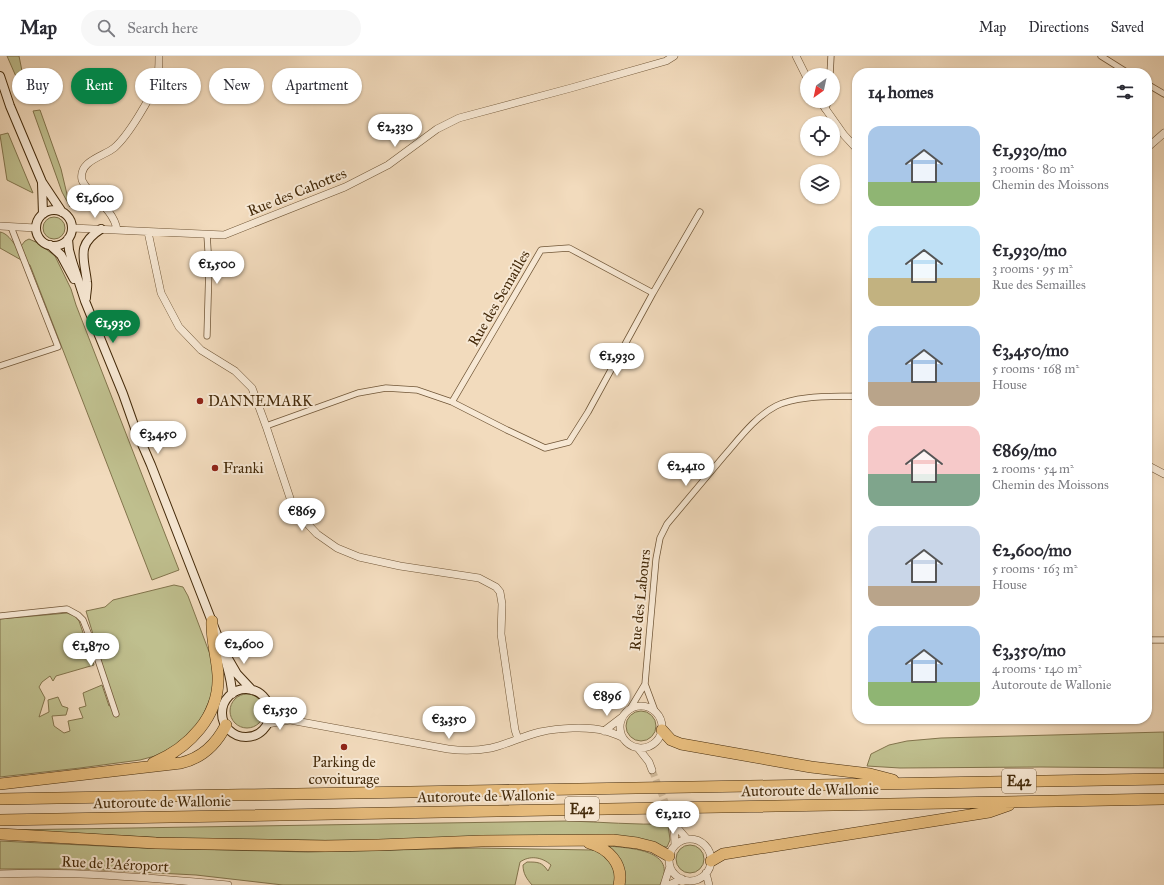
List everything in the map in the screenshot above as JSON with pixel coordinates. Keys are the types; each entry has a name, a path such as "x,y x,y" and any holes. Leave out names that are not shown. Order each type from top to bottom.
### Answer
{"highway":[{"path":"131,769 152,763 177,751 194,736 204,724 212,709 217,692 218,678 215,649 211,635 212,621"},
{"path":"0,784 180,763 193,760 213,745 226,724"},
{"path":"662,730 671,740 680,744 811,767 870,774 903,783"},
{"name":"Autoroute de Wallonie","path":"0,799 1164,779"},
{"name":"Autoroute de Wallonie","path":"0,820 1164,799"},
{"path":"711,861 722,854 989,812 1019,802"},
{"path":"0,834 156,843 325,846 613,840 637,843 653,848 670,861"},
{"path":"574,840 603,848 616,863 619,872 619,885"}],"main road":[{"path":"0,76 10,106 42,182 62,212 70,218 72,228 68,239 72,261 85,301 223,650 232,681 232,694"},
{"path":"42,182 43,214"},
{"path":"62,212 50,210 43,214 37,222 36,228 40,239 50,245 61,255 85,301"},
{"path":"85,301 87,284 83,252 85,244 102,229"},
{"path":"50,245 60,245 68,239"},
{"path":"223,650 237,674 252,690 264,697 269,706 270,716 262,731 245,737 234,733 226,724 223,717 223,708 226,700 232,694 241,690 252,690"}],"street":[{"path":"117,230 116,222 85,186 82,180 83,173 88,163 113,149 129,131 156,81 159,56"},
{"name":"Rue des Cahottes","path":"72,228 224,235 345,187 388,165 437,129 460,118 666,61 674,56"},
{"path":"796,56 802,68"},
{"path":"830,68 831,56"},
{"path":"1101,56 1120,68"},
{"path":"1152,87 1164,94"},
{"path":"825,110 852,144"},
{"path":"1152,144 1164,133"},
{"path":"266,426 358,393 386,388 417,390 452,402 545,448 569,442 588,412 653,293 700,212"},
{"path":"0,226 36,228"},
{"path":"0,366 58,347 11,227"},
{"path":"148,232 161,293 179,327 201,350 235,371 252,388 291,500 302,518 318,534 337,548 359,558 479,578 496,587 500,592 502,604 501,634 515,730 518,739"},
{"path":"207,235 209,266 207,336"},
{"name":"Rue des Semailles","path":"452,402 541,250 568,248 653,293"},
{"name":"Rue des Labours","path":"655,711 645,684 651,600 656,559 660,538 667,524 744,433 769,411 790,401 808,398 852,396"},
{"path":"1152,468 1164,474"},
{"path":"0,616 67,609 74,612 82,620 94,648 116,714"},
{"path":"1152,640 1164,640"},
{"name":"Rue des Labours","path":"630,708 645,684"},
{"path":"269,706 290,720"},
{"path":"638,748 651,746 656,742 662,730 660,717 655,711 643,706 630,708 625,713 622,718 620,731 626,742 638,748 649,762 652,770"},
{"path":"604,731 622,718"},
{"path":"267,724 290,720 463,751 489,748 542,732 560,729 604,731 622,737"},
{"path":"649,762 651,746"},
{"path":"664,885 675,845 674,824 687,839"},
{"path":"669,885 682,879 695,880 701,878 709,868 711,861 707,848 701,842 694,839 687,839 680,841 675,845"},
{"path":"670,861 675,874 682,879"},
{"path":"706,873 709,885"},
{"name":"Rue de l'Aéroport","path":"0,874 99,876 177,880 228,885"},
{"path":"695,880 703,885"}],"green space":[{"path":"7,56 19,56 21,68 12,68"},
{"path":"40,110 61,169 70,207 62,192 33,111"},
{"path":"8,133 33,193 7,180 0,135"},
{"path":"54,217 62,220 65,228 62,236 54,239 46,236 43,228 46,220"},
{"path":"0,232 7,236 16,246 21,246 29,239 38,243 55,256 71,289 179,570 152,580 30,265 0,248"},
{"path":"174,585 183,587 188,596 214,665 215,687 198,727 181,743 155,756 140,760 0,777 0,619 67,613 75,616 79,621 94,665 56,676 53,681 50,676 42,682 39,687 45,698 39,717 49,712 48,700 58,697 62,706 68,708 66,715 52,716 54,726 64,733 70,731 68,721 83,718 79,708 86,706 83,693 102,685 109,706 114,704 86,611 105,607 113,600"},
{"path":"244,694 250,694 254,695 261,701 264,711 263,718 257,725 250,728 244,728 240,727 233,721 230,714 230,708 231,704 237,697"},
{"path":"641,711 651,716 656,726 651,736 641,741 631,736 626,726 631,716"},
{"path":"1164,732 1164,768 900,768 867,766 871,754 889,745 907,741 941,738"},
{"path":"569,821 668,824 670,840 667,847 393,841 187,839 7,830"},
{"path":"0,841 143,848 308,852 477,848 592,850 603,854 611,862 615,885 532,885 525,874 523,865 527,862 537,862 542,864 548,871 551,865 544,860 536,858 528,858 520,862 515,885 283,885 196,875 85,869 0,869"},
{"path":"690,845 700,849 704,859 700,869 690,873 680,869 676,859 680,849"},
{"path":"608,846 639,850 658,858 663,864 664,873 660,885 623,885 615,853"}],"tunnel":[{"path":"652,770 674,824"}],"place":[{"name":"DANNEMARK","path":"200,401"},
{"name":"Franki","path":"215,468"},
{"name":"Parking de covoiturage","path":"344,747"}]}
